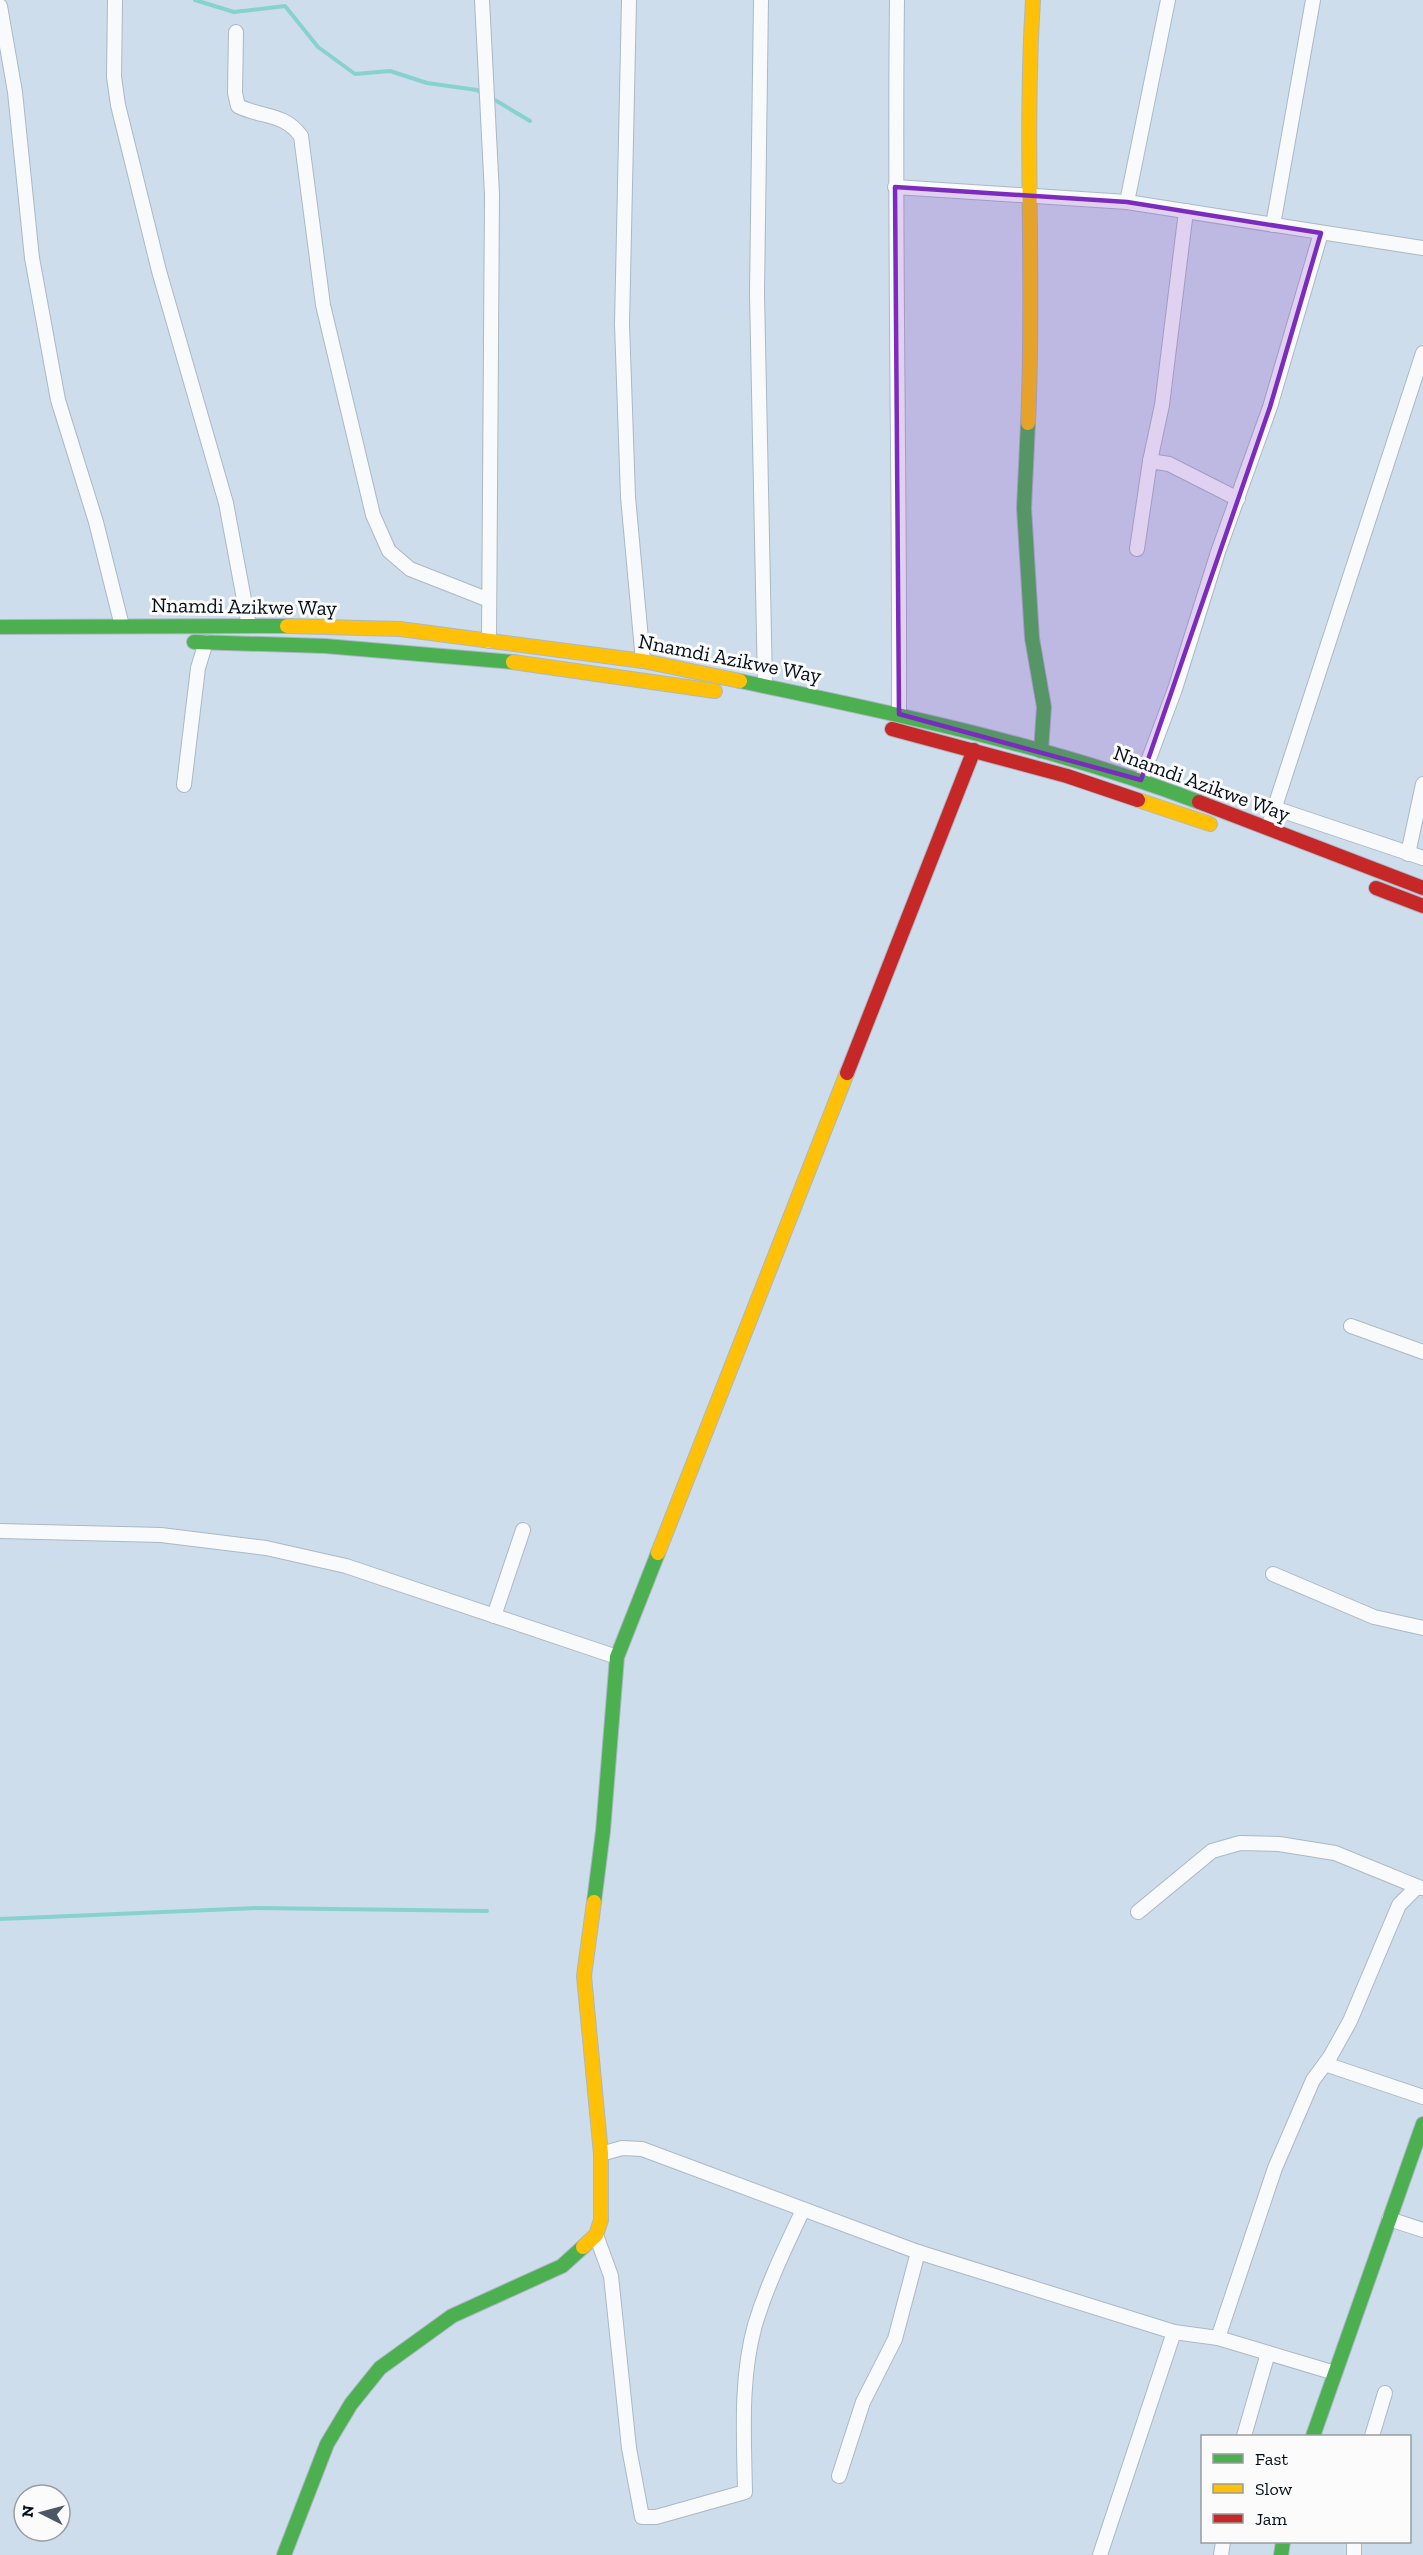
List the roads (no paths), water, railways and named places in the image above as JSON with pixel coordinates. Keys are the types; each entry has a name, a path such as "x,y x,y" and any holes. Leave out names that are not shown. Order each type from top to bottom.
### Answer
{"main road":[{"path":"1034,0 1029,60 1032,340 1024,508 1032,638 1044,707 1041,751"},
{"name":"Nnamdi Azikwe Way","path":"0,627 249,626 400,629 643,661 899,714 1141,780 1423,888"},
{"name":"Nnamdi Azikwe Way","path":"184,642 312,646 512,660 628,676 734,695"},
{"name":"Nnamdi Azikwe Way","path":"813,711 974,750 1067,776 1228,831"},
{"path":"284,2555 327,2444 351,2404 380,2368 452,2316 562,2266 596,2235 601,2220 601,2154 584,1976 603,1831 617,1657 974,750"},
{"path":"1358,881 1423,906"},
{"path":"1313,2435 1423,2124"}],"street":[{"path":"115,0 114,77 121,115 159,271 226,503 249,626"},
{"path":"482,0 492,194 489,641"},
{"path":"629,0 622,324 628,497 643,661"},
{"path":"761,0 757,293 765,685"},
{"path":"897,0 895,187 900,464 899,714"},
{"path":"1127,202 1168,0"},
{"path":"1273,225 1313,0"},
{"path":"0,6 15,92 32,258 58,400 96,522 122,626"},
{"path":"237,32 235,93 238,106 283,119 292,125 301,136 323,305 373,515 389,551 410,568 489,600"},
{"path":"895,187 1127,202 1423,248"},
{"path":"1137,549 1150,461 1162,405 1186,211"},
{"path":"1141,780 1175,688 1270,407 1321,233"},
{"path":"1268,828 1423,353"},
{"path":"1150,461 1169,464 1238,498"},
{"path":"184,785 198,668 206,642"},
{"path":"1408,854 1423,784"},
{"path":"1274,808 1423,858"},
{"path":"1351,1326 1423,1352"},
{"path":"494,1616 523,1530"},
{"path":"0,1531 161,1535 266,1548 346,1566 617,1657"},
{"path":"1274,1574 1374,1617 1423,1628"},
{"path":"1138,1912 1212,1851 1240,1843 1279,1844 1335,1853 1420,1888 1399,1905 1350,2021 1313,2080 1275,2168 1218,2338"},
{"path":"1325,2064 1423,2097"},
{"path":"601,2154 622,2148 642,2149 918,2252 1174,2332 1218,2338 1335,2373"},
{"path":"596,2235 611,2276 629,2448 639,2507 642,2517 656,2517 745,2492 745,2385 755,2328 772,2276 803,2210"},
{"path":"1389,2219 1423,2230"},
{"path":"839,2476 863,2402 895,2339 918,2252"},
{"path":"1100,2555 1174,2332"},
{"path":"1244,2435 1268,2353"},
{"path":"1372,2435 1384,2393"}],"waterway":[{"path":"195,0 234,12 285,6 318,47 355,74 390,71 427,83 477,90 483,94"},
{"path":"490,97 530,121"},
{"path":"0,1919 256,1908 487,1911"}]}
